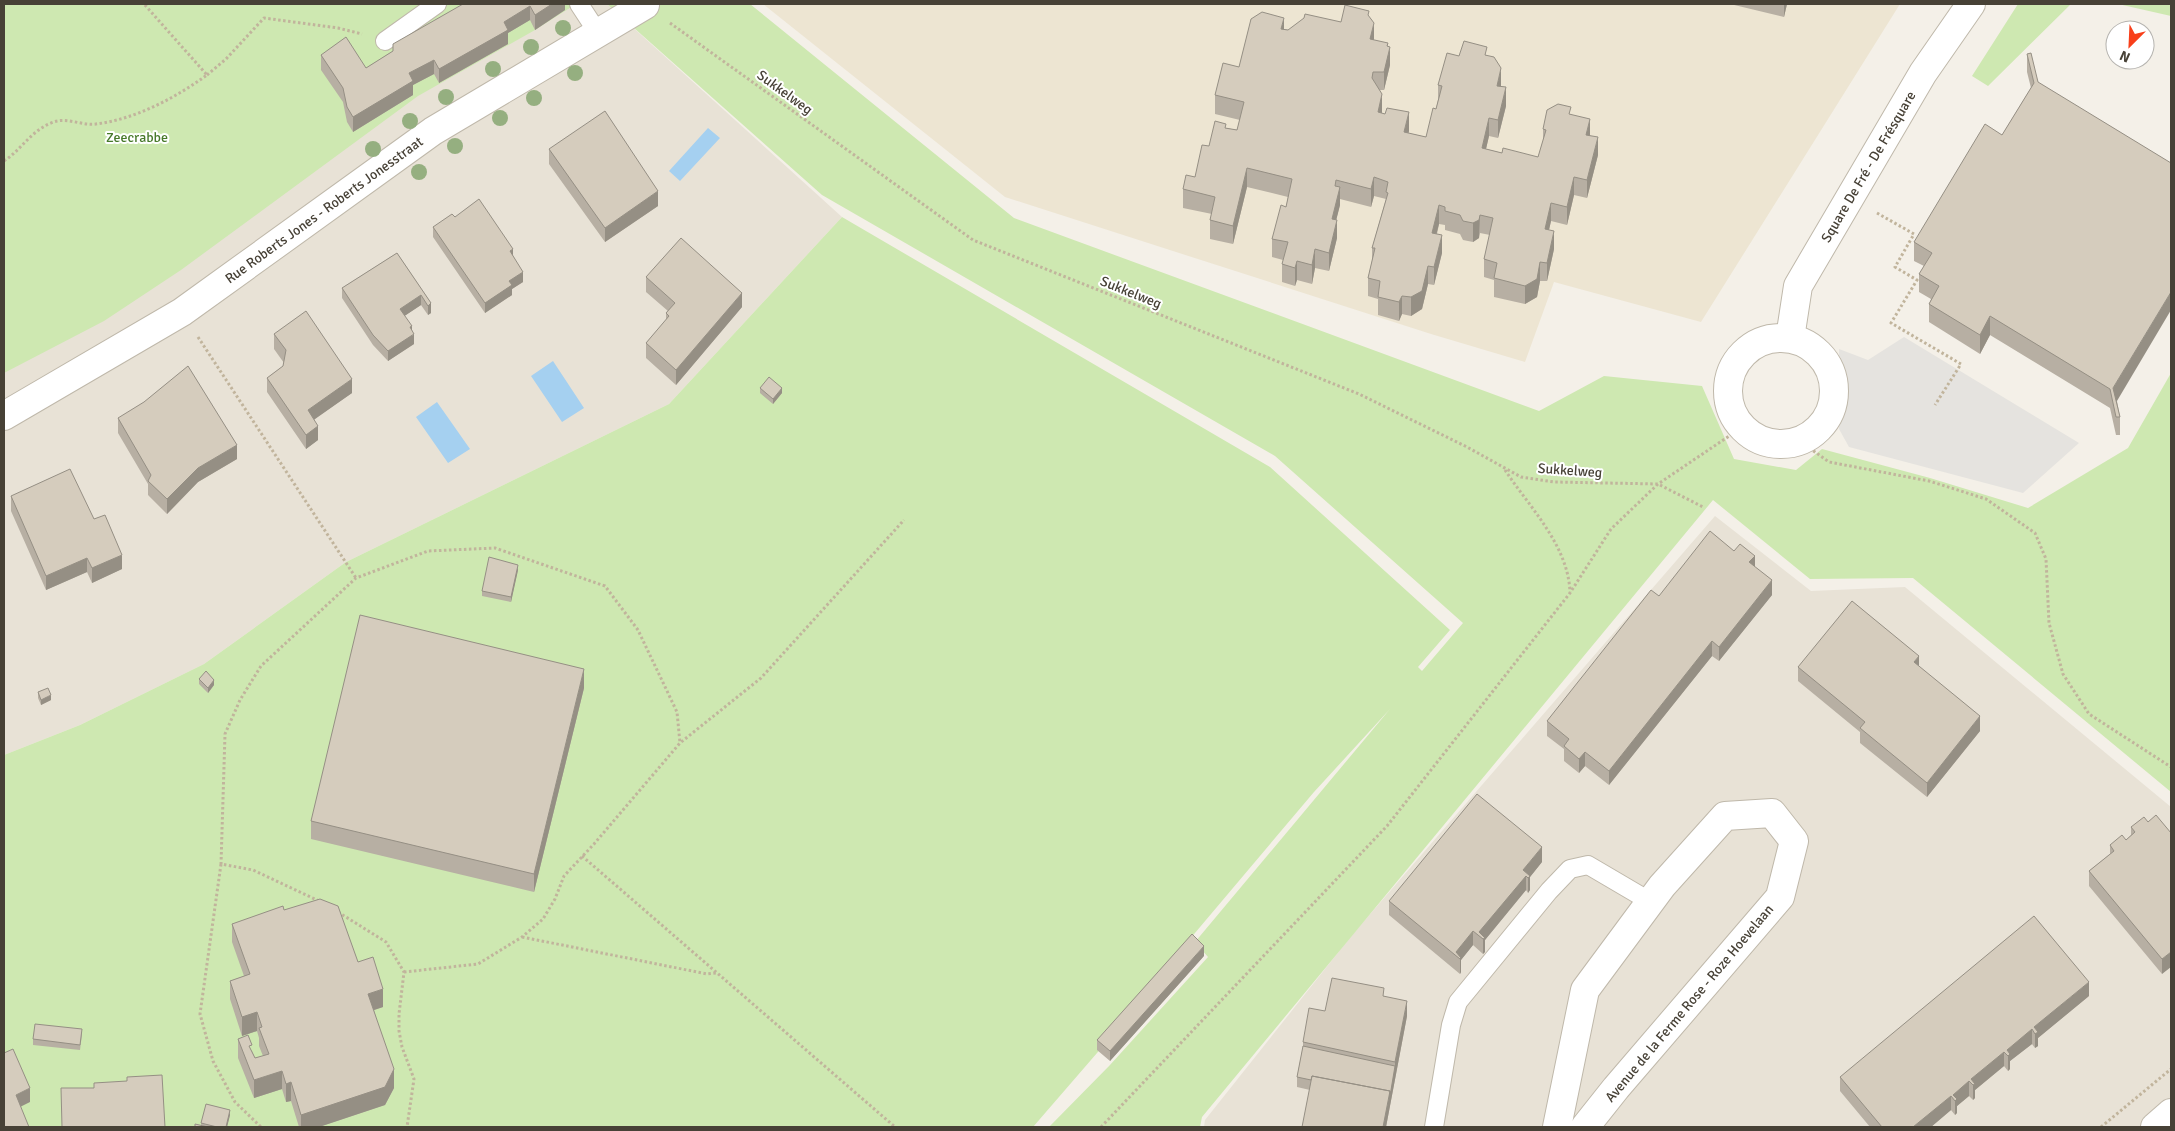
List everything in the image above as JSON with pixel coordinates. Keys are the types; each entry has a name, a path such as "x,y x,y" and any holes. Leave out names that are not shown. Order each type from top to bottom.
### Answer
{"street":[{"name":"Square De Fré - De Frésquare","path":"1790,338 1798,286 1923,73 1971,4"},
{"name":"Rue Roberts Jones - Roberts Jonesstraat","path":"4,416 182,312 433,131 645,5"},
{"path":"1790,338 1808,345 1823,357 1832,373 1835,391 1832,410 1823,426 1802,442 1783,445 1756,439 1741,428 1734,416 1728,398 1729,376 1741,356 1754,345 1772,339 1790,338"},
{"name":"Avenue de la Ferme Rose - Roze Hoevelaan","path":"1557,1127 1586,990 1651,902 1725,816 1772,813 1794,841 1780,897 1616,1088 1586,1127"},
{"path":"2155,1127 2171,1113"}],"lane":[{"path":"385,40 437,4"},
{"path":"579,4 598,33"},
{"path":"1434,1127 1452,1025 1458,1002 1549,891 1570,869 1588,865 1651,902"}],"path":[{"path":"144,4 207,75"},
{"name":"Sukkelweg","path":"645,5 973,240 1359,394 1521,477 1554,482 1658,484"},
{"path":"4,161 36,130 53,122 73,120 93,124 116,121 149,108 187,89 207,75 233,52 264,18 338,28 385,40"},
{"path":"1882,215 1914,234 1895,267 1917,280 1892,323 1961,364 1935,405"},
{"path":"182,312 356,578"},
{"path":"1101,1127 1387,826 1570,593 1612,529 1658,484 1741,428"},
{"path":"1802,442 1829,462 1929,481 1986,498 2035,533 2046,559 2048,623 2063,674 2089,714 2171,767"},
{"path":"1504,467 1543,522 1561,554 1569,578 1570,593"},
{"path":"1658,484 1703,507"},
{"path":"404,972 478,964 522,937 543,919 555,899 564,876 680,743 761,678 904,520"},
{"path":"261,1127 235,1102 226,1086 213,1060 200,1014 221,864 226,734 240,700 261,666 356,578 428,551 495,548 605,586 638,630 677,712 680,743"},
{"path":"582,856 895,1127"},
{"path":"221,864 253,870 326,904"},
{"path":"333,909 386,942 404,972 399,1031 402,1047 414,1079 407,1127"},
{"path":"522,937 707,974 716,973"},
{"path":"2101,1127 2171,1069"}],"shaded area":[{"path":"4,4 607,4 842,217 669,404 346,562 204,664 80,725 4,755"},
{"path":"763,4 1900,4 1701,322 1554,282 1525,362 1431,334 1005,197"},
{"path":"1904,337 2079,443 2023,493 1849,447 1839,429 1839,349 1868,360"},
{"path":"1715,516 1811,591 1905,587 2171,807 2171,1127 1204,1127 1205,1120 1352,935"}],"green space":[{"name":"Zeecrabbe","path":"4,4 576,4 535,30 418,96 181,270 104,321 4,373"},
{"path":"607,4 750,4 1014,218 1539,411 1604,376 1702,386 1734,459 1796,470 1822,449 1930,478 2028,508 2128,448 2171,373 2171,792 1913,578 1810,579 1713,500 1202,1117 1200,1127 1049,1127 1110,1065 1208,957 1195,942 1390,709 1314,792 1184,946 1187,949 1033,1127 4,1127 4,755 80,725 204,664 346,562 669,404 842,217 1270,467 1450,630 1418,667 1422,671 1463,623 1275,456 822,195"},
{"path":"2018,4 2071,4 1988,86 1972,76"},
{"path":"2118,4 2171,4 2171,16"}],"water":[{"path":"708,128 720,138 680,181 669,171"},
{"path":"553,361 584,408 562,422 531,376"},
{"path":"437,402 470,449 448,463 416,417"}],"building":[{"path":"463,4 552,4 535,15 530,6 504,22 508,30 439,69 434,60 409,73 413,81 353,117 347,107 343,88 321,55 346,37 366,68 393,51 393,44"},
{"path":"1345,5 1369,11 1368,15 1374,23 1370,39 1388,43 1387,46 1390,47 1384,72 1373,72 1372,78 1382,94 1378,112 1385,114 1387,108 1409,112 1404,132 1426,137 1433,108 1436,109 1442,86 1438,85 1447,53 1459,56 1464,41 1487,47 1485,55 1494,57 1501,68 1497,86 1506,87 1498,120 1489,118 1482,148 1502,153 1503,148 1538,157 1546,130 1543,129 1547,110 1558,104 1571,107 1569,114 1590,119 1586,135 1598,137 1587,180 1574,177 1567,207 1551,203 1545,229 1554,231 1547,263 1540,262 1537,279 1525,286 1494,278 1497,263 1484,259 1493,218 1480,215 1479,220 1473,223 1463,221 1460,215 1445,211 1445,207 1439,205 1432,233 1442,235 1434,267 1428,266 1422,291 1411,297 1402,296 1399,302 1378,297 1380,281 1368,278 1375,248 1372,248 1388,193 1386,192 1388,182 1374,177 1371,189 1336,180 1335,186 1340,187 1332,219 1337,220 1329,253 1315,249 1312,265 1297,261 1295,268 1282,264 1288,242 1272,239 1281,205 1286,207 1292,179 1247,168 1233,226 1210,220 1215,197 1183,189 1186,175 1195,177 1202,145 1209,146 1215,121 1226,124 1225,128 1237,130 1244,102 1215,95 1223,63 1239,67 1251,19 1262,12 1284,18 1281,29 1288,30 1304,18 1305,14 1341,22"},
{"path":"2031,53 2038,82 2171,163 2171,292 2113,388 2120,417 2116,417 2110,389 1990,316 1980,335 1929,304 1939,286 1919,274 1932,253 1914,242 1985,124 2002,135 2034,83 2027,54"},
{"path":"605,111 658,191 605,228 549,149"},
{"path":"479,199 513,249 510,251 523,272 509,281 512,285 485,303 433,227 452,214 455,217"},
{"path":"681,238 742,293 676,370 646,343 669,316 666,313 675,303 646,277"},
{"path":"397,253 431,303 428,306 421,295 400,309 412,326 410,327 414,334 388,351 373,335 342,288"},
{"path":"306,311 352,379 308,410 318,426 306,435 267,378 283,366 286,350 274,334"},
{"path":"188,366 237,445 198,468 167,499 148,481 151,475 118,418 144,402"},
{"path":"769,377 782,388 773,399 760,388"},
{"path":"70,469 94,519 105,515 122,555 92,568 87,558 46,576 11,496"},
{"path":"1710,531 1734,551 1740,544 1755,556 1749,562 1772,580 1719,647 1712,641 1609,771 1585,752 1579,759 1564,746 1569,739 1547,721 1651,590 1659,596"},
{"path":"489,557 518,565 511,597 482,591"},
{"path":"1852,601 1919,656 1914,662 1980,716 1927,783 1860,728 1865,722 1798,667"},
{"path":"360,615 584,669 534,874 311,821"},
{"path":"206,671 214,680 208,688 199,679"},
{"path":"48,688 51,695 41,700 38,692"},
{"path":"1477,794 1542,847 1523,870 1530,876 1528,878 1526,876 1479,932 1485,938 1483,939 1473,931 1456,952 1460,959 1389,901"},
{"path":"2156,815 2171,833 2171,952 2162,959 2089,871 2114,851 2110,845 2122,835 2126,840 2135,832 2131,827 2144,817 2148,822"},
{"path":"320,899 338,906 358,962 373,957 383,989 368,994 394,1069 385,1087 301,1115 291,1082 286,1084 282,1071 254,1080 238,1039 248,1035 252,1045 249,1046 255,1058 269,1054 259,1028 262,1027 257,1012 242,1017 230,981 250,974 232,924 283,906 284,910"},
{"path":"2034,916 2089,982 2034,1027 2038,1032 2035,1034 2032,1029 2007,1050 2010,1054 2008,1056 2004,1052 1971,1079 1975,1084 1973,1085 1969,1081 1953,1095 1957,1099 1955,1101 1951,1096 1913,1127 1882,1127 1840,1077"},
{"path":"1192,934 1204,946 1110,1051 1097,1040"},
{"path":"1332,978 1384,988 1383,996 1407,1001 1395,1062 1303,1042 1309,1008 1325,1011"},
{"path":"35,1024 82,1029 80,1045 33,1039"},
{"path":"1303,1046 1395,1066 1390,1096 1390,1091 1312,1076 1311,1080 1297,1077"},
{"path":"13,1049 30,1088 16,1095 29,1127 4,1127 4,1053"},
{"path":"162,1075 165,1127 62,1127 61,1088 94,1088 94,1083 127,1081 127,1077"},
{"path":"1312,1076 1390,1091 1383,1127 1302,1127"},
{"path":"206,1104 230,1110 226,1127 201,1123"},
{"path":"195,1124 208,1127 195,1127"}]}
